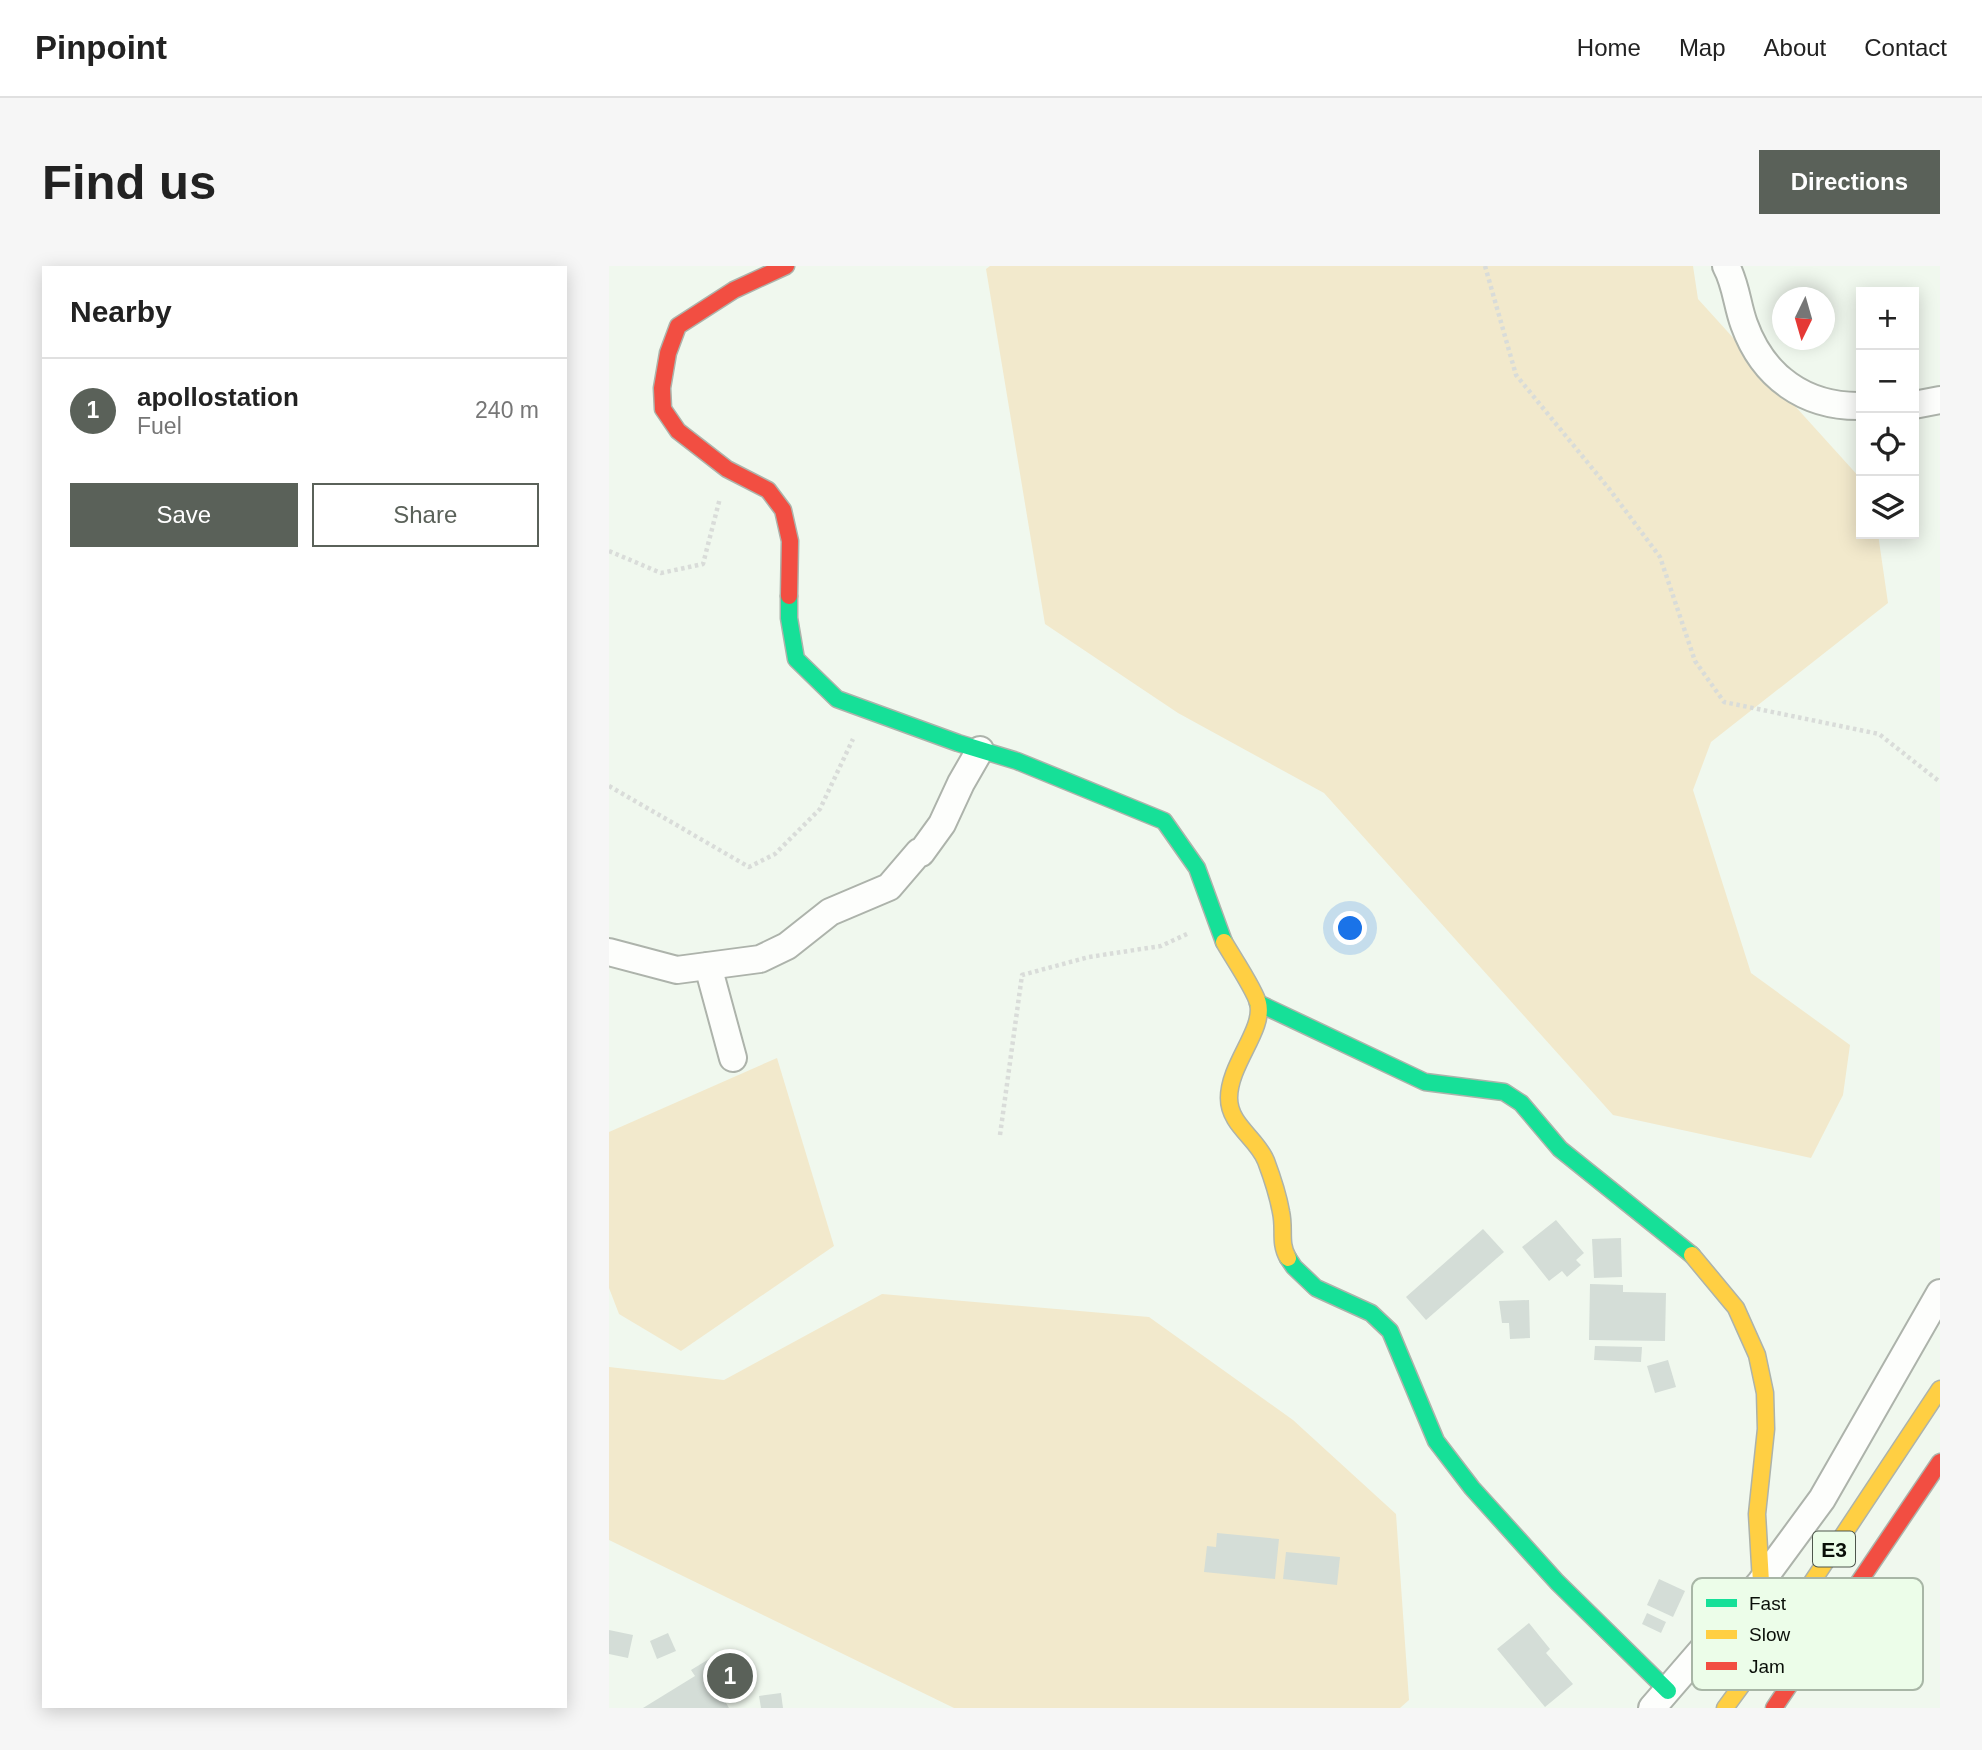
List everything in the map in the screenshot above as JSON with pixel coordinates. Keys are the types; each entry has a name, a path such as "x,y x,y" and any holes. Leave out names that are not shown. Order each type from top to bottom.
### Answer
{"main road":[{"path":"786,266 734,290 678,326 668,353 661,388 663,409 678,431 727,469 768,489 783,510 790,541 789,618 796,659 837,699 1017,761 1164,821 1197,868 1222,937 1258,1003 1258,1023 1236,1065 1230,1084 1230,1110 1265,1158 1282,1214 1282,1248 1294,1267 1316,1288 1371,1313 1390,1331 1436,1441 1465,1479 1660,1700"},
{"path":"1258,1003 1425,1082 1504,1092 1521,1103 1560,1149 1691,1254 1736,1308 1757,1355 1765,1393 1766,1429 1757,1514 1761,1578"},
{"name":"E3","path":"1814,1578 1940,1389"},
{"name":"E3","path":"1862,1578 1940,1462"},
{"name":"E3","path":"1725,1708 1738,1690"},
{"name":"E3","path":"1774,1708 1786,1690"}],"street":[{"path":"1726,266 1749,334 1759,354 1783,383 1811,398 1842,407 1856,406"},
{"path":"1919,404 1940,400"},
{"path":"609,952 677,971 759,959 786,946 830,912 889,887 919,852 921,853 942,824 980,750"},
{"path":"708,966 733,1058"},
{"path":"1764,1578 1822,1499 1940,1293"},
{"path":"1660,1700 1692,1663"}],"path":[{"path":"1485,266 1516,375 1660,557 1695,661 1724,702 1879,734 1940,782"},
{"path":"609,551 661,573 703,564 727,469"},
{"path":"609,786 749,867 775,854 820,809 867,710"},
{"path":"1000,1135 1022,975 1089,957 1161,946 1216,920"}],"shaded area":[{"path":"990,266 1693,266 1698,299 1856,473 1856,539 1879,539 1888,603 1711,742 1693,790 1751,973 1850,1045 1843,1095 1811,1158 1613,1115 1324,793 1178,713 1045,624 986,269"},
{"path":"777,1058 834,1246 681,1351 619,1314 609,1288 609,1132"},
{"path":"882,1294 1149,1317 1293,1420 1396,1514 1409,1700 1400,1708 954,1708 609,1540 609,1367 724,1380"}],"building":[{"path":"1556,1220 1584,1253 1576,1260 1581,1265 1567,1277 1562,1271 1549,1281 1522,1247"},
{"path":"1483,1229 1504,1252 1426,1320 1406,1297"},
{"path":"1621,1238 1622,1277 1594,1278 1592,1239"},
{"path":"1590,1284 1623,1285 1623,1292 1666,1293 1665,1341 1589,1340"},
{"path":"1529,1300 1530,1338 1510,1339 1509,1323 1502,1323 1499,1301"},
{"path":"1595,1346 1642,1347 1641,1362 1594,1360"},
{"path":"1668,1360 1676,1387 1655,1393 1647,1366"},
{"path":"1217,1533 1279,1539 1275,1579 1204,1572 1207,1546 1216,1547"},
{"path":"1286,1552 1340,1557 1337,1585 1283,1579"},
{"path":"1659,1579 1685,1591 1673,1617 1647,1605"},
{"path":"1647,1613 1666,1622 1661,1633 1642,1624"},
{"path":"1529,1623 1550,1649 1546,1653 1573,1684 1545,1707 1497,1649"},
{"path":"609,1630 633,1635 628,1658 609,1654"},
{"path":"668,1633 676,1651 657,1659 650,1641"},
{"path":"714,1656 734,1689 722,1696 729,1708 643,1708 695,1676 691,1670"},
{"path":"781,1693 783,1708 761,1708 759,1696"}],"traffic: fast":[{"path":"789,596 789,618 796,659 837,699 958,743 1017,761 1164,821 1197,868 1224,942"},
{"path":"1258,1003 1425,1082 1504,1092 1521,1103 1560,1149 1692,1255"},
{"path":"1288,1258 1316,1288 1371,1313 1390,1331 1436,1441 1472,1488 1557,1582 1668,1691"}],"traffic: slow":[{"path":"1224,942 1253,990 1259,1013 1231,1085 1230,1108 1238,1124 1266,1161 1280,1206 1284,1247 1288,1258"},
{"path":"1692,1255 1736,1308 1757,1355 1765,1393 1766,1429 1757,1514 1761,1578"},
{"path":"1815,1578 1940,1389"},
{"path":"1725,1708 1738,1690"}],"traffic: jam":[{"path":"786,266 734,290 678,326 668,353 662,388 663,409 678,431 727,469 768,490 783,510 790,541 789,596"},
{"path":"1862,1578 1940,1462"},
{"path":"1774,1708 1786,1690"}],"place":[{"name":"apollostation","path":"730,1676"}]}
